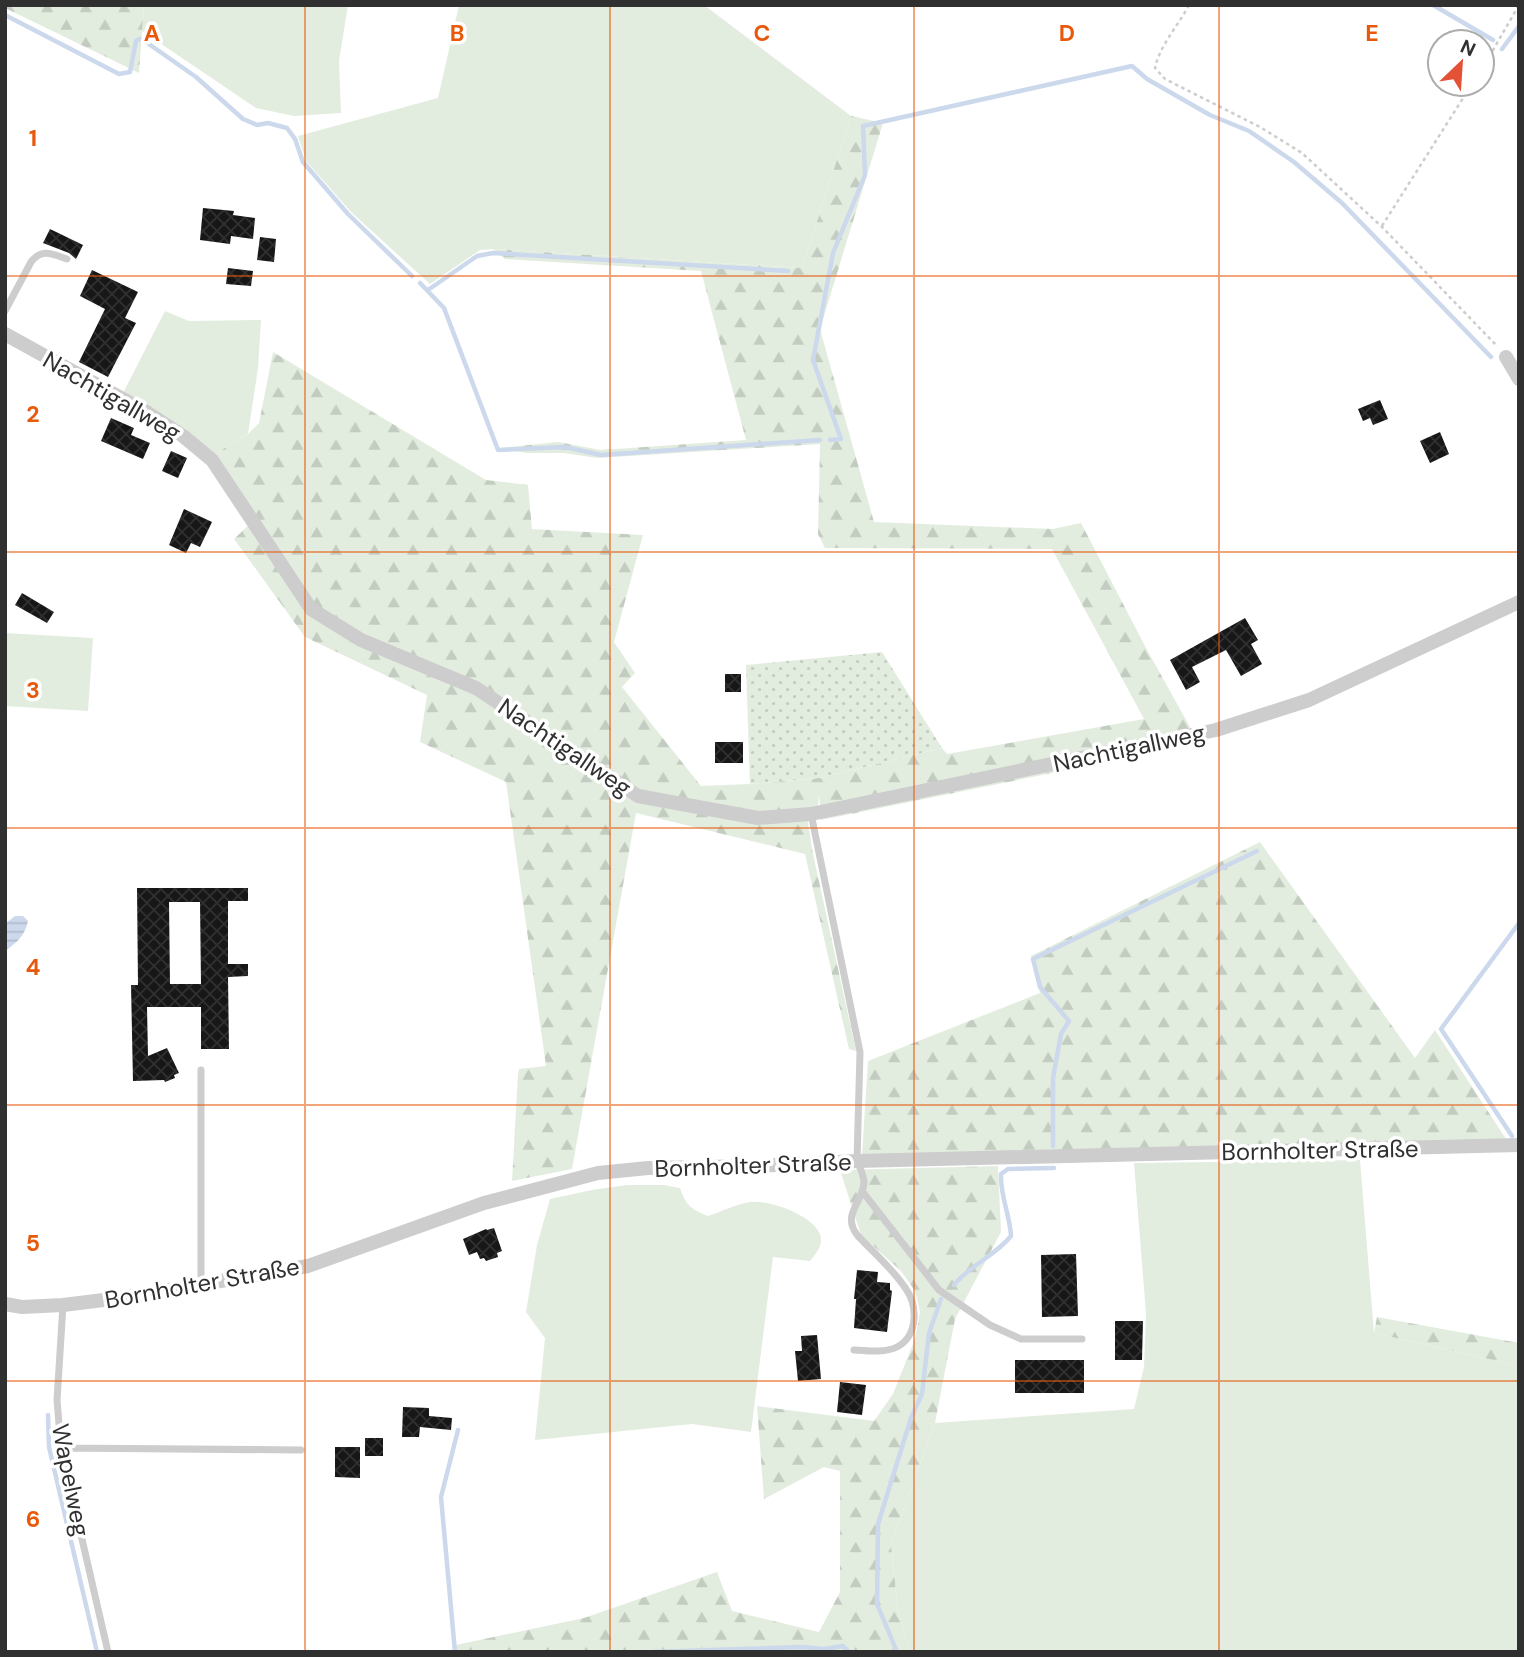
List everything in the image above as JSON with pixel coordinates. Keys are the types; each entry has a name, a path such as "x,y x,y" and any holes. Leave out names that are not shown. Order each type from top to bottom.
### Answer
{"street":[{"name":"Nachtigallweg","path":"5,334 148,413 183,436 212,460 311,609 361,640 476,688 638,796 758,818 811,814 1216,730 1310,700 1519,602"},
{"path":"1506,357 1519,379"},
{"name":"Bornholter Straße","path":"5,1304 22,1307 63,1306 308,1266 484,1203 598,1173 648,1168 857,1161 1519,1145"}],"lane":[{"path":"5,311 36,255 49,253 66,259"},
{"path":"811,814 860,1052 857,1161 864,1182 850,1222 852,1230 906,1289 912,1301 914,1321 906,1340 896,1348 883,1351 854,1350"},
{"path":"201,1070 201,1284"},
{"path":"862,1191 939,1290 990,1325 1021,1339 1082,1339"},
{"name":"Wapelweg","path":"63,1306 57,1400 61,1448 108,1652"},
{"path":"61,1448 301,1450"}],"path":[{"path":"1189,5 1157,56 1155,68 1165,79 1260,127 1302,153 1381,226 1506,357"},
{"path":"1496,45 1519,5"},
{"path":"1381,226 1463,98"}],"green space":[{"path":"5,5 144,5 139,73 5,8"},
{"path":"144,5 348,5 339,61 341,113 294,116 256,108 142,31"},
{"path":"459,5 704,5 851,116 802,268 493,249 480,250 430,284 351,212 306,161 298,136 438,98"},
{"path":"851,116 883,123 820,329 874,522 1053,529 1081,523 1190,727 1190,745 821,820 819,794 818,808 806,811 856,1051 849,1049 805,854 636,813 572,1169 512,1181 519,1069 546,1066 506,782 420,742 427,695 305,637 234,539 255,519 213,455 248,434 259,423 273,352 486,480 528,485 532,529 643,535 614,642 635,673 622,687 701,786 819,778 942,748 947,754 1144,719 1052,549 825,548 818,534 820,444 597,458 564,453 526,453 501,448 558,442 601,450 746,440 701,271 505,259 493,249 802,268"},
{"path":"165,311 189,321 261,320 258,368 248,434 213,455 122,395"},
{"path":"5,633 93,638 88,711 5,706"},
{"path":"882,652 942,748 819,778 750,784 746,665"},
{"path":"1260,842 1415,1058 1435,1030 1506,1139 862,1155 868,1061 1040,993 1031,956"},
{"path":"1360,1160 1374,1333 1519,1366 1519,1652 910,1652 898,1611 891,1544 935,1423 1134,1409 1144,1367 1146,1314 1134,1163"},
{"path":"998,1166 1001,1232 955,1319 935,1423 891,1544 898,1611 910,1652 457,1652 456,1645 584,1618 717,1572 732,1611 819,1632 840,1592 840,1471 824,1467 764,1499 757,1406 874,1421 893,1394 915,1339 920,1312 915,1291 901,1271 861,1235 840,1170"},
{"path":"627,1185 680,1188 690,1206 708,1216 750,1202 770,1204 805,1218 820,1233 820,1245 810,1261 773,1257 751,1432 692,1424 535,1440 545,1338 526,1312 537,1245 550,1199"},
{"path":"1377,1317 1519,1343 1519,1366 1374,1333"}],"water":[{"path":"15,916 23,916 28,921 27,926 20,939 5,951 5,924"}],"building":[{"path":"203,208 234,211 233,215 255,218 253,239 231,236 230,244 200,240"},
{"path":"50,229 83,245 76,259 69,253 43,243"},
{"path":"260,237 276,239 274,262 257,260"},
{"path":"228,268 253,271 251,286 226,284"},
{"path":"92,270 138,292 125,318 136,323 108,377 79,362 105,309 80,296"},
{"path":"1380,400 1388,419 1373,425 1370,418 1363,421 1358,409"},
{"path":"111,418 134,428 131,435 150,443 143,459 101,441"},
{"path":"1440,432 1449,454 1430,463 1420,441"},
{"path":"171,451 187,458 178,478 162,471"},
{"path":"184,509 212,522 200,547 191,543 186,553 169,545"},
{"path":"22,593 54,612 47,623 15,605"},
{"path":"1245,618 1258,640 1251,644 1262,664 1241,676 1226,650 1192,667 1200,682 1186,690 1170,660"},
{"path":"725,674 741,674 741,692 725,692"},
{"path":"715,742 743,742 743,763 715,763"},
{"path":"137,888 248,888 248,901 228,901 228,964 248,964 248,976 228,977 229,1049 201,1049 201,1007 147,1007 148,1056 167,1048 179,1073 165,1082 133,1081 131,985 138,985","holes":["169,902 200,902 201,984 170,984"]},
{"path":"494,1228 502,1251 497,1253 498,1257 486,1261 484,1258 480,1259 477,1252 469,1255 463,1239"},
{"path":"1076,1254 1078,1316 1042,1317 1041,1255"},
{"path":"857,1270 878,1272 877,1282 890,1283 892,1291 887,1332 854,1328"},
{"path":"1115,1321 1143,1321 1142,1360 1115,1360"},
{"path":"817,1335 821,1379 798,1381 795,1351 802,1351 801,1336"},
{"path":"1015,1360 1084,1360 1084,1393 1015,1393"},
{"path":"840,1382 866,1385 862,1415 837,1412"},
{"path":"403,1407 429,1408 429,1416 452,1418 451,1430 420,1427 419,1437 402,1437"},
{"path":"365,1438 383,1438 383,1456 365,1456"},
{"path":"335,1447 360,1447 360,1478 335,1477"}],"waterway":[{"path":"1433,5 1472,28"},
{"path":"5,15 119,74 130,72 136,41 139,39 196,77 243,119 257,125 268,123 287,128 295,139 303,162 348,214 412,276"},
{"path":"1502,49 1519,26"},
{"path":"830,440 841,439 813,360 833,253 865,175 863,126 1132,66 1147,79 1210,115 1249,131 1294,162 1342,203 1491,357"},
{"path":"428,290 477,256 493,253 788,271"},
{"path":"420,283 444,308 498,450 565,447 601,455 820,440"},
{"path":"1053,1146 1053,1078 1061,1034 1069,1021 1040,987 1033,959 1257,851"},
{"path":"1512,1136 1441,1029 1519,923"},
{"path":"954,1285 1011,1236 1001,1174 1008,1169 1054,1168"},
{"path":"897,1652 877,1604 878,1524 911,1418 922,1394 929,1333 941,1299"},
{"path":"48,1415 49,1447 97,1652"},
{"path":"455,1652 441,1497 458,1430"},
{"path":"651,1652 802,1647 825,1649 843,1646 849,1652"}]}
